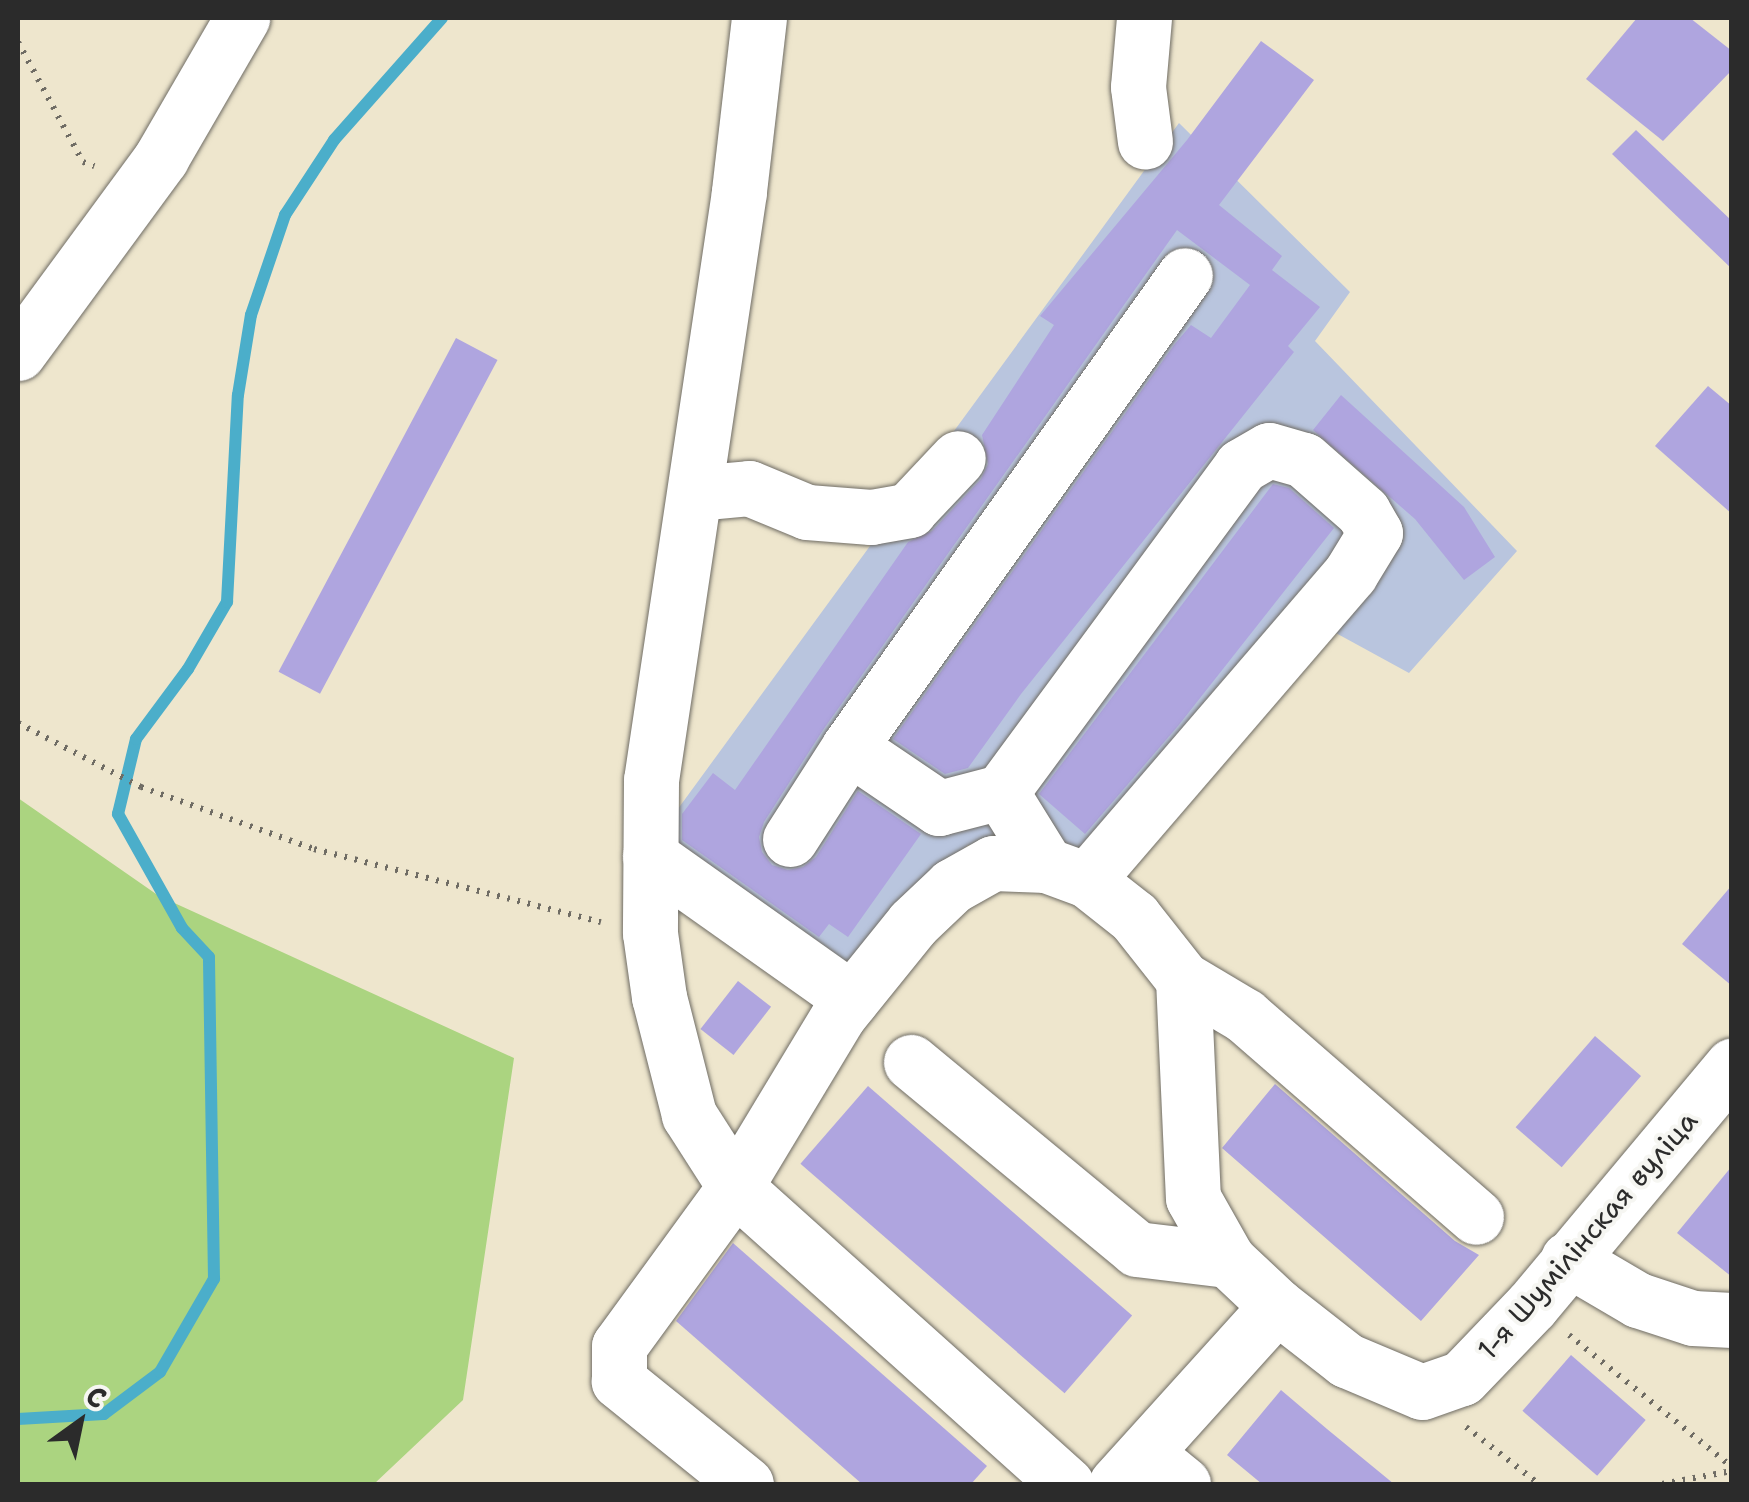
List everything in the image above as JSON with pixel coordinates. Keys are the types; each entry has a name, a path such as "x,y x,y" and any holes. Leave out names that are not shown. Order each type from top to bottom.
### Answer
{"street":[{"path":"18,353 161,158 242,18"},
{"path":"759,18 696,492 651,780 650,933 659,997 689,1115 735,1186 1066,1484"},
{"path":"1144,18 1138,87 1145,142"},
{"path":"790,839 848,747 1184,275"},
{"path":"848,747 939,808 1001,792 1241,466 1270,450 1304,460 1363,512 1375,533 1350,574 1066,873"},
{"path":"696,492 749,488 807,512 872,516 909,510 958,458"},
{"path":"1001,792 1066,873 1134,917 1183,979 1245,1016 1476,1217"},
{"path":"650,856 852,999"},
{"path":"746,1484 619,1381 619,1346 735,1186 852,999 914,923 952,886 993,864 1066,873"},
{"path":"1183,979 1193,1198 1228,1260 1276,1306 1346,1360 1422,1392"},
{"path":"911,1062 1137,1249 1228,1260"},
{"name":"1-я Шумілінская вуліца","path":"1422,1392 1462,1378 1532,1305 1732,1066"},
{"path":"1568,1259 1638,1300 1693,1318 1732,1320"},
{"path":"1148,1474 1276,1306"}],"path":[{"path":"18,42 82,162 116,174 161,158"},
{"path":"18,723 141,787 314,849 513,902 650,933"},
{"path":"1532,1305 1732,1469"},
{"path":"1422,1392 1539,1484"},
{"path":"1662,1484 1732,1469"}],"shaded area":[{"path":"1179,123 1350,292 1315,341 1517,551 1409,673 1334,632 1139,861 968,845 839,982 653,843"}],"green space":[{"path":"18,798 159,896 514,1058 463,1400 374,1484 18,1484"}],"building":[{"path":"1637,18 1690,18 1732,51 1732,70 1663,141 1586,79"},
{"path":"1261,41 1314,80 1219,205 1282,256 1272,270 1320,307 1288,346 1294,352 1021,694 968,768 945,774 893,739 1174,345 1191,325 1211,338 1250,285 1177,230 823,730 764,822 759,837 762,852 772,865 788,870 803,867 816,857 858,791 921,834 848,937 829,924 819,937 682,840 682,814 713,773 735,790 908,542 932,531 981,479 988,464 982,435 1054,325 1040,316 1187,140"},
{"path":"1636,130 1732,221 1732,269 1612,154"},
{"path":"456,338 497,360 320,694 279,672"},
{"path":"1708,386 1732,406 1732,514 1655,446"},
{"path":"1341,395 1464,507 1495,557 1464,580 1415,519 1313,430"},
{"path":"1273,484 1289,488 1334,528 1178,726 1085,834 1039,794"},
{"path":"1732,885 1732,986 1682,944"},
{"path":"738,981 771,1007 734,1055 700,1029"},
{"path":"1595,1036 1641,1076 1562,1167 1516,1127"},
{"path":"1275,1084 1455,1241 1479,1255 1421,1321 1222,1148"},
{"path":"868,1086 1132,1316 1065,1393 800,1164"},
{"path":"1732,1166 1732,1277 1677,1233"},
{"path":"733,1243 987,1466 971,1484 862,1484 676,1321"},
{"path":"1571,1355 1646,1420 1597,1476 1522,1411"},
{"path":"1281,1390 1394,1484 1262,1484 1227,1455"}],"waterway":[{"path":"18,1419 104,1414 160,1372 214,1279 209,957 182,928 118,814 136,739 188,669 227,602 238,395 251,315 285,215 334,140 442,18"}]}
